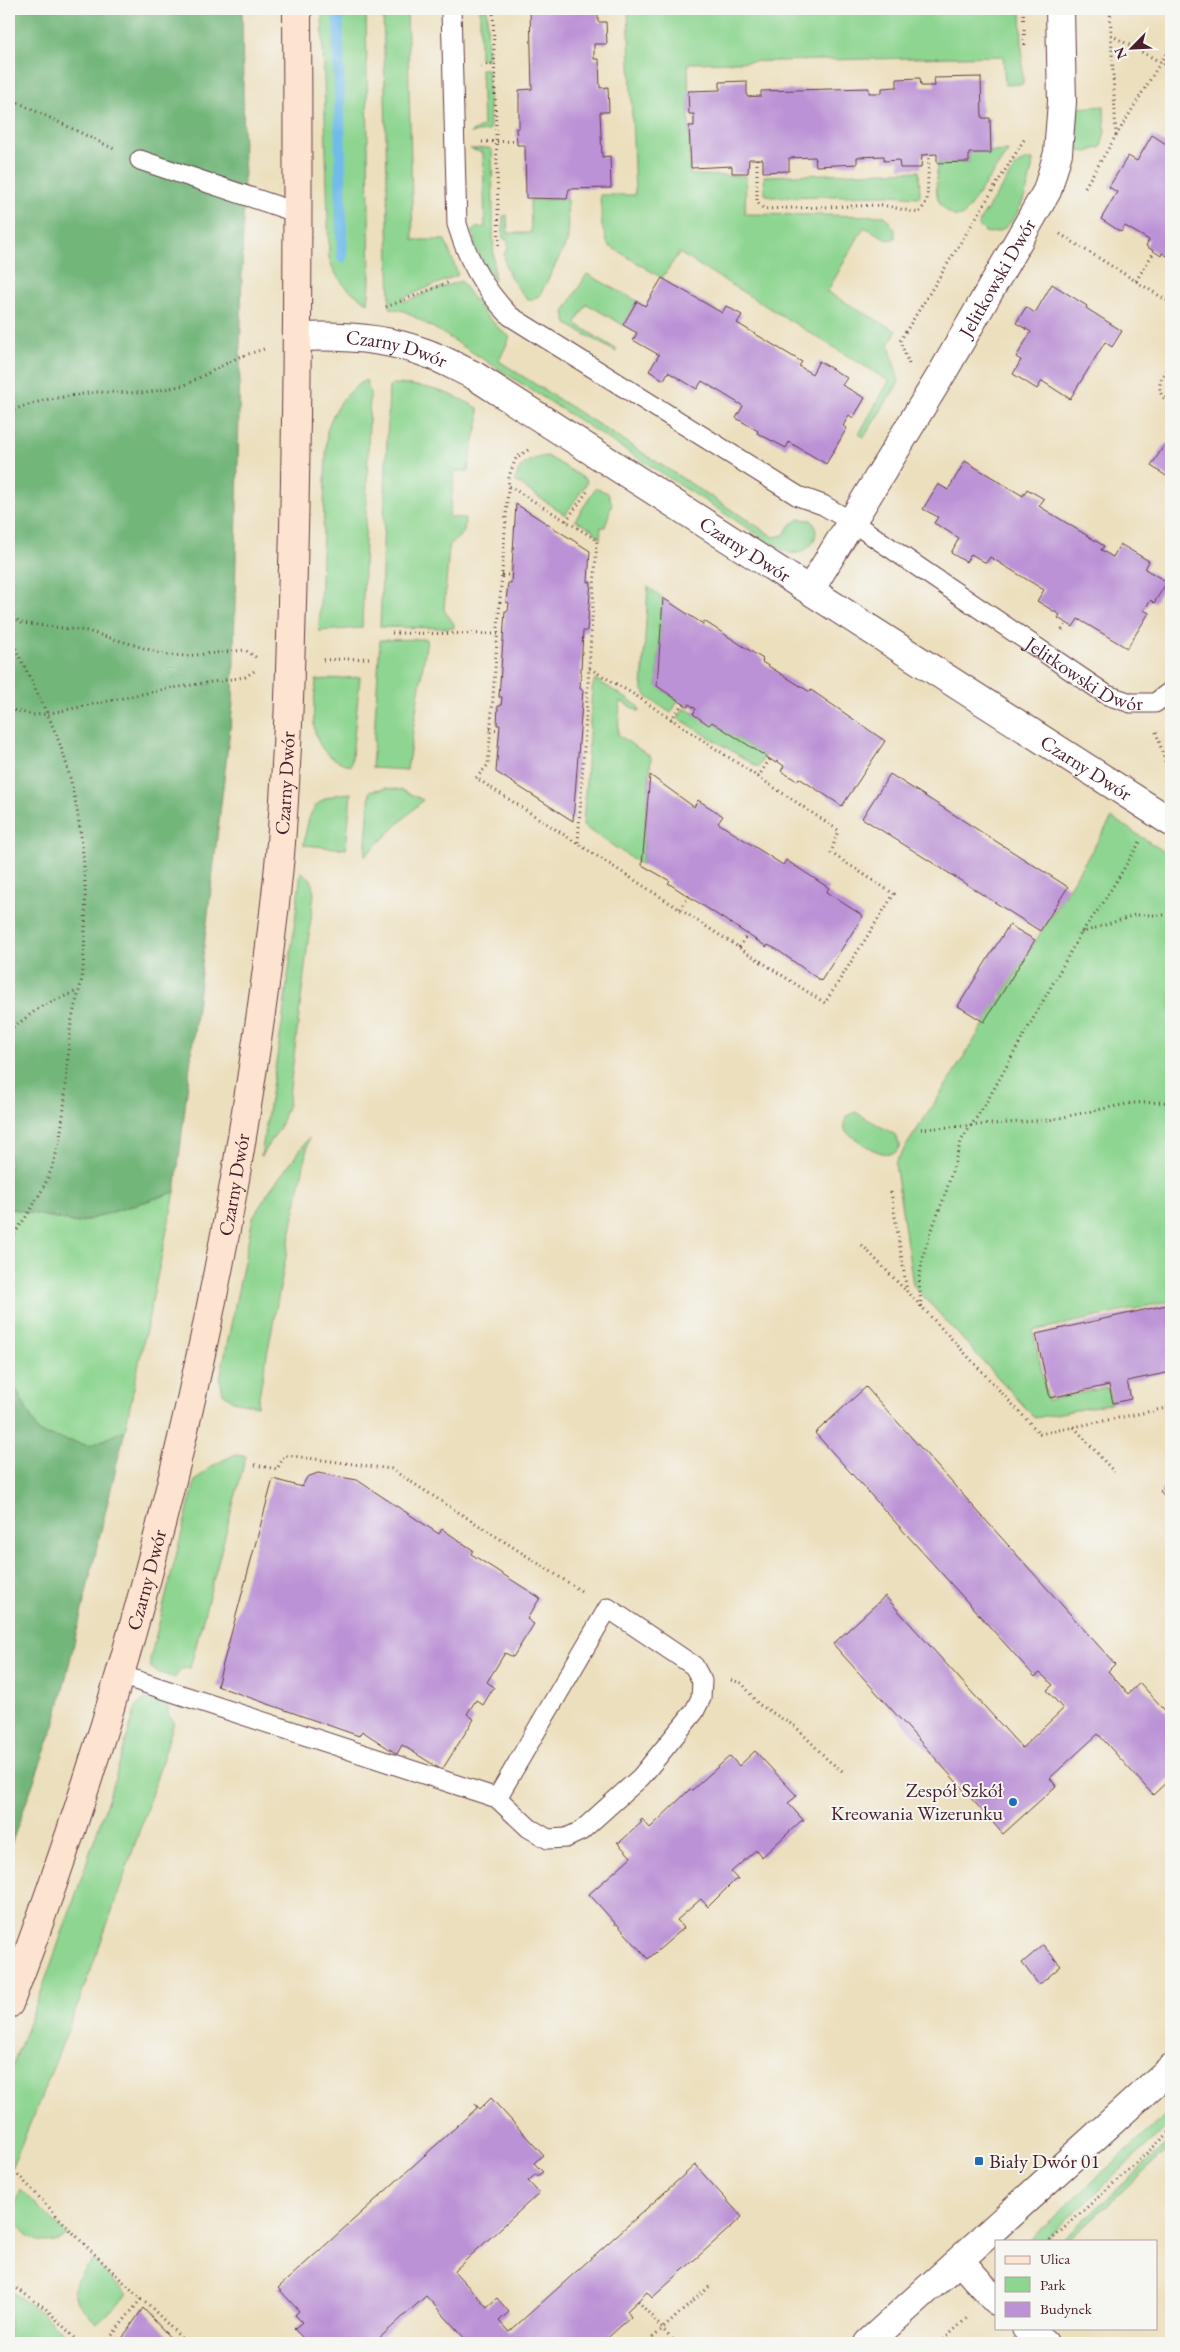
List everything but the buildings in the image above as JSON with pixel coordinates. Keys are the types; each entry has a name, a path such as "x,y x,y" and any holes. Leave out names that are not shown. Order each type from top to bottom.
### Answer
{"main road":[{"name":"Czarny Dwór","path":"9,2004 82,1798 120,1675 173,1483 215,1289 241,1143 266,978 286,778 291,662 298,337 296,9"}],"street":[{"name":"Jelitkowski Dwór","path":"810,590 996,280 1046,191 1058,153 1061,111 1060,9"},
{"name":"Czarny Dwór","path":"298,337 327,336 378,340 423,352 475,376 1171,822"},
{"path":"868,2343 1171,2068"},
{"path":"960,2261 995,2300"},
{"path":"1028,2330 1044,2343"}],"lane":[{"path":"451,9 457,224 465,251 491,296 510,316 534,332 798,496 823,505 852,522"},
{"path":"140,160 298,213"},
{"name":"Jelitkowski Dwór","path":"852,522 1107,695 1131,703 1155,703 1171,691"},
{"path":"120,1675 498,1798 529,1828 548,1839 566,1838 581,1831 641,1777 694,1712 701,1698 702,1682 694,1666 680,1654 608,1608 498,1798"}],"path":[{"path":"493,9 496,64 499,250"},
{"path":"1023,9 1025,52"},
{"path":"1110,9 1116,136"},
{"path":"1111,34 1171,68"},
{"path":"1082,192 1171,45"},
{"path":"480,65 496,64"},
{"path":"9,98 140,160"},
{"path":"911,368 900,341 1028,134"},
{"path":"497,141 517,141"},
{"path":"757,159 757,202 764,208 882,206 919,213 927,201 929,155"},
{"path":"1057,232 1171,303"},
{"path":"1136,281 1154,252"},
{"path":"379,308 396,304 429,289"},
{"path":"9,411 44,400 95,392 146,393 185,385 240,357 298,337"},
{"path":"1171,361 1160,381 1160,391 1163,399 1171,404"},
{"path":"536,446 516,458 511,467 508,486 488,765 476,778 825,1003 894,894 831,853 838,830 635,695 589,668"},
{"path":"566,521 591,485"},
{"path":"508,486 597,540 578,843"},
{"path":"502,575 511,575"},
{"path":"9,614 22,623 86,631 168,655 186,656 245,650 259,659"},
{"path":"392,633 498,634"},
{"path":"9,635 46,714 68,768 83,839 86,896 83,971 71,1023 62,1124 56,1152 47,1179 9,1241"},
{"path":"9,710 33,715 46,714 166,689 245,678 259,668"},
{"path":"671,720 683,703"},
{"path":"1155,703 1156,734 1171,780"},
{"path":"490,729 500,730"},
{"path":"758,777 770,759"},
{"path":"921,1307 919,1278 925,1248 946,1192 961,1141 986,1103 1081,933 1141,840"},
{"path":"680,909 689,896"},
{"path":"1081,933 1135,915 1171,915"},
{"path":"739,947 748,933"},
{"path":"9,1030 42,1006 78,991"},
{"path":"921,1129 1049,1120 1131,1103 1171,1102"},
{"path":"891,1192 906,1291"},
{"path":"862,1245 1040,1434 1171,1407"},
{"path":"1074,1427 1114,1472"},
{"path":"254,1465 277,1469 285,1455 391,1469 608,1608"},
{"path":"696,1670 742,1683 758,1704 796,1727 829,1761 845,1773"},
{"path":"1051,2240 1171,2131"},
{"path":"18,2175 81,2241 140,2300 147,2303 186,2343"},
{"path":"9,2283 45,2308 80,2343"},
{"path":"649,2341 710,2286"},
{"path":"106,2343 140,2300"},
{"path":"638,2301 675,2343"}],"green space":[{"path":"9,9 242,9 244,171 233,703 175,1192 78,1223 9,1208"},
{"path":"322,9 366,9 370,283 368,303 354,294 339,279 329,258"},
{"path":"383,9 407,9 413,240 445,240 458,275 403,298 405,302 430,291 461,281 489,318 510,337 499,361 774,537 784,535 789,526 799,519 811,520 816,530 816,535 807,548 794,553 780,548 439,331 404,311 390,308"},
{"path":"480,9 487,9 488,59 480,59"},
{"path":"628,9 1021,9 1023,84 1005,85 1003,56 688,63 690,175 746,176 745,214 885,216 895,230 895,238 889,240 864,227 827,292 896,331 889,345 899,382 864,437 859,434 889,381 679,253 662,278 608,245 602,226 600,195 635,195"},
{"path":"481,69 488,69 490,129 488,131 470,133 483,126"},
{"path":"1104,106 1105,131 1101,147 1087,152 1075,150 1078,108"},
{"path":"489,148 492,150 494,280 476,249 472,231 476,228 485,227 483,153 470,149"},
{"path":"1008,151 964,215 956,217 942,207 936,188 937,164 969,162 969,153"},
{"path":"1027,160 1033,160 1032,170 1020,208 1005,227 996,232 985,232 979,226 980,220 1013,170 1018,164"},
{"path":"919,171 920,196 918,197 889,195 771,197 765,194 764,176"},
{"path":"567,199 568,240 540,295 533,299 527,299 514,283 506,267 504,253 508,249 508,241 503,238 503,216 507,215 508,233 531,233 530,200"},
{"path":"587,274 637,301 623,325 587,304 575,323 617,350 616,352 567,324 564,312"},
{"path":"366,380 370,392 362,628 319,631 327,431 333,415 341,402 352,390"},
{"path":"393,384 437,390 478,408 479,420 468,471 455,471 449,517 465,518 464,532 449,546 444,610 454,624 454,628 380,627 389,387"},
{"path":"547,456 587,480 565,515 515,481 522,466 536,458"},
{"path":"596,488 608,493 612,504 605,527 601,527 600,539 593,530 575,520"},
{"path":"648,587 663,598 657,686 678,701 671,713 647,697 642,688"},
{"path":"427,639 407,770 372,768 380,640"},
{"path":"360,677 351,766 336,760 319,743 314,721 316,680"},
{"path":"595,679 637,705 640,712 620,701 618,735 651,757 642,865 583,826 592,689"},
{"path":"684,708 712,722 765,756 758,767 678,718"},
{"path":"386,788 402,790 423,800 365,856 370,791"},
{"path":"351,793 346,849 304,845 308,823 315,807 329,797"},
{"path":"1112,818 1171,856 1171,1301 1033,1331 1048,1400 1108,1387 1112,1403 1035,1418 913,1285 895,1163 943,1090"},
{"path":"301,872 311,879 314,894 288,1104 279,1129 261,1156 282,1025"},
{"path":"855,1112 894,1134 900,1145 896,1152 890,1154 876,1151 846,1132 845,1120"},
{"path":"309,1138 257,1406 233,1401 223,1393 220,1379 253,1217 270,1190"},
{"path":"175,1192 125,1430 90,1446 39,1433 9,1376 9,1208 78,1223"},
{"path":"9,1376 39,1433 90,1446 125,1430 55,1723 9,1850"},
{"path":"234,1455 246,1456 190,1668 181,1669 175,1678 157,1672 150,1667 150,1659 195,1481 210,1467"},
{"path":"145,1699 168,1705 168,1714 174,1722 98,1950 33,2118 9,2173 9,2074 76,1894 116,1775 136,1707"},
{"path":"1171,2110 1171,2124 1044,2240 1029,2240"},
{"path":"1171,2140 1171,2146 1069,2240 1062,2240"},
{"path":"21,2189 68,2236 49,2242 41,2241 27,2235 21,2229 11,2213"},
{"path":"93,2260 127,2295 97,2324 81,2306 74,2293 78,2279"},
{"path":"9,2290 44,2314 73,2343 9,2343"}],"waterway":[{"path":"338,9 342,257"}],"place":[{"name":"Zespół Szkół Kreowania Wizerunku","path":"1013,1802"},
{"name":"Biały Dwór 01","path":"979,2161"}]}
